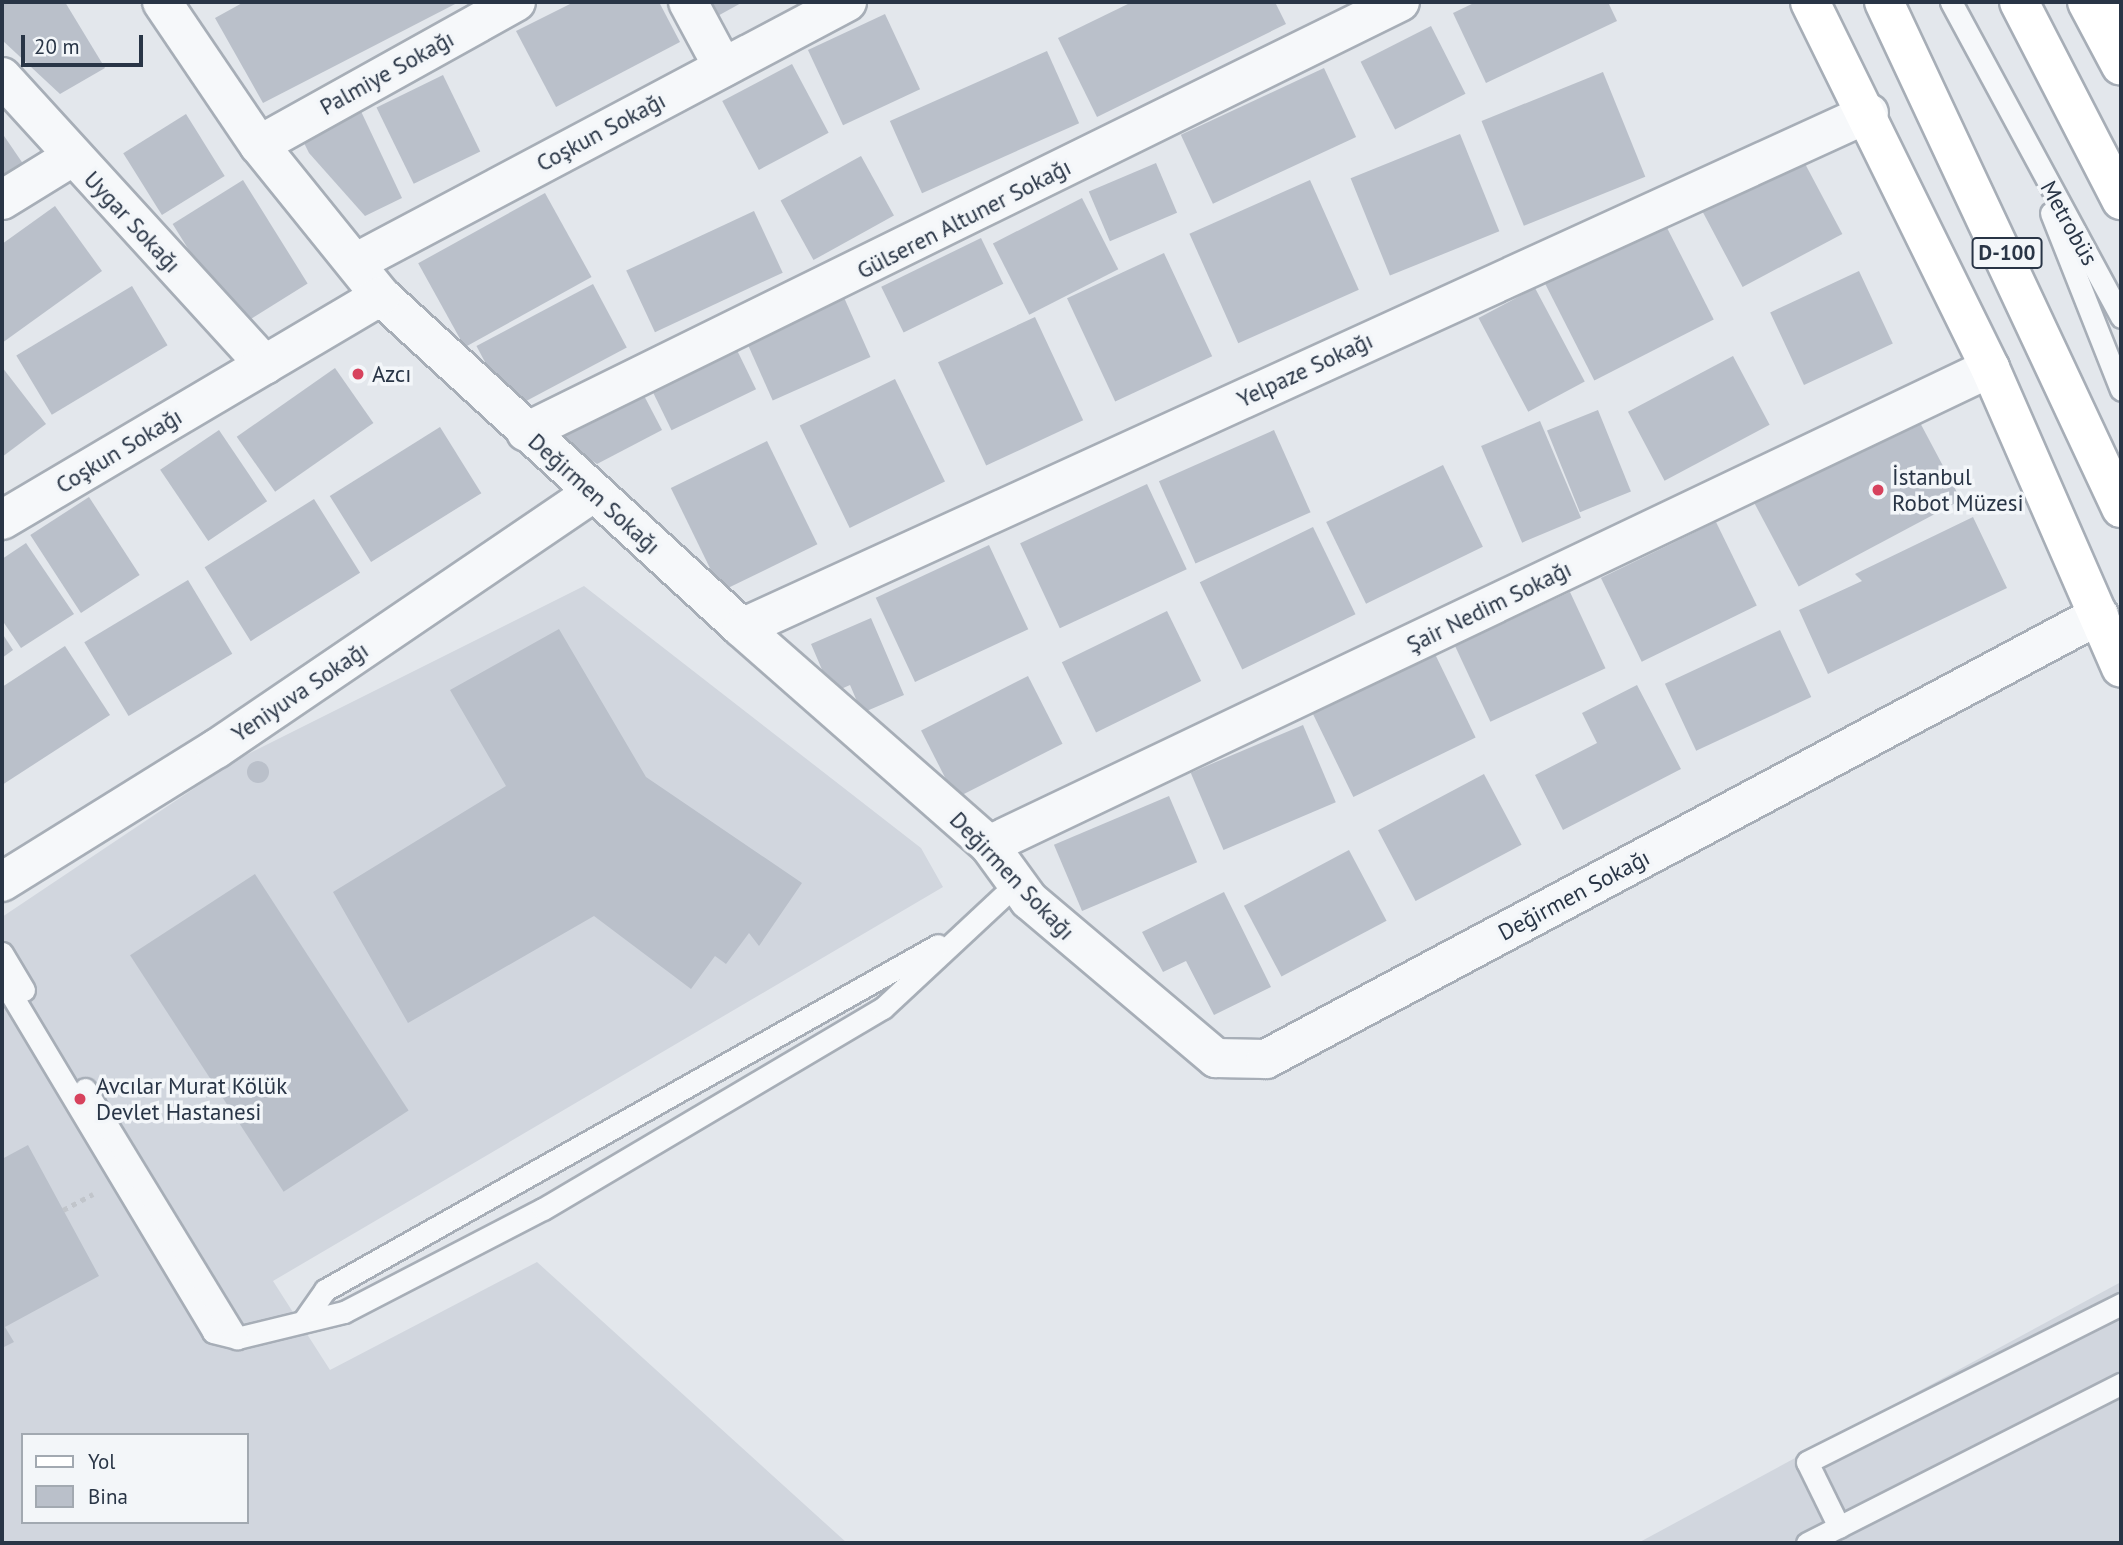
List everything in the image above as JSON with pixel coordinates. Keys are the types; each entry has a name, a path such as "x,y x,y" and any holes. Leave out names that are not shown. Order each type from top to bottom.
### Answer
{"main road":[{"path":"1810,2 1869,113 1990,368 2121,668"},
{"name":"D-100","path":"1884,2 2121,508"},
{"path":"2019,2 2121,200"},
{"path":"2087,2 2121,66"},
{"path":"2116,2 2121,14"}],"street":[{"name":"Palmiye Sokağı","path":"259,145 516,2"},
{"path":"688,2 723,67"},
{"name":"Coşkun Sokağı","path":"355,263 847,2"},
{"name":"Gülseren Altuner Sokağı","path":"526,432 1400,2"},
{"name":"Değirmen Sokağı","path":"173,5 259,145 382,296 526,432 742,628 989,845 1017,883 1122,985 1216,1058 1266,1059 2099,615"},
{"name":"Uygar Sokağı","path":"2,77 72,158 265,365"},
{"name":"Yelpaze Sokağı","path":"742,628 1869,113"},
{"path":"2,200 72,158"},
{"name":"Coşkun Sokağı","path":"2,520 382,296"},
{"name":"Şair Nedim Sokağı","path":"989,845 1990,368"},
{"name":"Yeniyuva Sokağı","path":"2,882 216,749 593,493"}],"lane":[{"name":"Metrobüs","path":"1951,2 2017,130 2121,317"},
{"name":"Metrobüs","path":"2017,130 2121,390"},
{"path":"2,979 213,1332 237,1338 344,1312 554,1202 883,1008 1017,883"},
{"path":"304,1320 325,1290 969,927"},
{"path":"2,953 237,1338"},
{"path":"1839,1527 1807,1462 2121,1304"},
{"path":"1807,1543 2121,1384"}],"shaded area":[{"path":"584,586 921,848 943,887 273,1281 330,1370 537,1262 847,1543 2,1543 2,917 238,759"},
{"path":"2121,1282 2121,1543 1638,1543"}],"building":[{"path":"2,2 65,2 105,68 60,94 2,40"},
{"path":"244,2 459,2 263,103 215,18"},
{"path":"574,2 659,2 680,42 556,107 516,31"},
{"path":"705,2 743,2 714,18"},
{"path":"1132,2 1275,2 1286,24 1097,117 1058,38"},
{"path":"1476,2 1608,2 1617,21 1486,83 1453,13"},
{"path":"885,14 920,89 843,125 808,50"},
{"path":"1431,26 1466,94 1395,130 1361,62"},
{"path":"1047,51 1079,123 922,193 890,121"},
{"path":"792,64 829,133 759,170 722,101"},
{"path":"1324,68 1356,137 1213,204 1181,135"},
{"path":"1603,72 1645,177 1524,226 1482,121"},
{"path":"443,75 480,151 414,184 376,107"},
{"path":"358,105 402,198 365,216 309,153 299,133"},
{"path":"186,114 225,176 162,215 123,153"},
{"path":"2,133 26,168 2,184"},
{"path":"1460,134 1499,231 1390,276 1351,178"},
{"path":"861,156 894,215 814,260 781,201"},
{"path":"1802,158 1842,234 1743,287 1702,211"},
{"path":"1156,163 1177,213 1110,241 1089,192"},
{"path":"243,180 308,283 237,327 173,224"},
{"path":"1310,180 1359,290 1238,343 1189,234"},
{"path":"545,193 592,277 465,347 418,263"},
{"path":"1082,198 1118,269 1029,315 993,243"},
{"path":"55,206 102,271 2,343 2,244"},
{"path":"754,211 783,273 655,332 626,271"},
{"path":"1662,218 1714,320 1594,380 1543,279"},
{"path":"981,238 1003,284 904,332 881,287"},
{"path":"1164,253 1212,356 1115,402 1067,298"},
{"path":"1859,271 1893,344 1804,385 1770,312"},
{"path":"593,284 627,348 510,410 476,346"},
{"path":"132,286 168,345 52,415 16,356"},
{"path":"1535,288 1585,382 1528,412 1478,318"},
{"path":"842,293 870,357 773,400 744,337"},
{"path":"1035,317 1083,420 986,466 938,362"},
{"path":"735,346 756,389 672,430 651,387"},
{"path":"1733,356 1770,425 1665,481 1628,412"},
{"path":"2,367 46,424 2,457"},
{"path":"335,368 373,423 275,492 237,437"},
{"path":"895,379 945,481 850,528 800,425"},
{"path":"640,388 662,430 597,464 552,434"},
{"path":"1598,410 1631,492 1580,512 1547,431"},
{"path":"1917,417 1961,500 1799,586 1755,503"},
{"path":"1540,421 1581,518 1522,543 1481,446"},
{"path":"440,427 481,493 371,562 330,496"},
{"path":"219,430 267,501 208,541 160,470"},
{"path":"1274,430 1311,512 1195,563 1159,481"},
{"path":"767,441 817,544 721,591 671,488"},
{"path":"1443,465 1483,547 1366,604 1326,522"},
{"path":"1147,484 1187,569 1060,628 1020,543"},
{"path":"89,497 140,575 81,613 30,535"},
{"path":"314,499 360,573 251,641 205,567"},
{"path":"1973,517 2007,588 1828,674 1799,610 1862,581 1855,574"},
{"path":"1716,522 1757,606 1642,662 1601,578"},
{"path":"1313,527 1356,614 1242,669 1200,582"},
{"path":"26,543 74,614 21,648 2,620 2,559"},
{"path":"989,545 1028,629 915,682 876,598"},
{"path":"188,580 232,654 129,716 84,642"},
{"path":"1570,592 1605,668 1490,722 1455,646"},
{"path":"1167,611 1201,681 1096,732 1062,662"},
{"path":"871,618 904,695 862,713 850,685 832,693 811,644"},
{"path":"559,629 646,777 802,883 759,946 749,933 726,964 715,956 691,989 594,916 408,1023 333,892 506,786 450,690"},
{"path":"1780,630 1811,697 1696,751 1665,684"},
{"path":"2,633 13,650 2,658"},
{"path":"65,646 110,715 2,785 2,687"},
{"path":"1434,652 1476,737 1353,797 1312,712"},
{"path":"1028,676 1063,744 956,798 921,730"},
{"path":"1637,685 1681,769 1563,830 1535,775 1597,743 1582,713"},
{"path":"1303,725 1336,802 1224,850 1191,773"},
{"path":"254,761 262,761 269,768 269,776 262,783 254,783 247,776 247,768"},
{"path":"1484,774 1522,845 1416,901 1378,830"},
{"path":"1169,796 1197,862 1082,911 1054,845"},
{"path":"1349,850 1387,921 1281,977 1244,906"},
{"path":"255,874 409,1111 284,1192 130,955"},
{"path":"1224,892 1271,987 1214,1015 1186,961 1163,972 1142,932"},
{"path":"28,1145 99,1276 5,1327 14,1342 2,1348 2,1159"}],"place":[{"name":"Azcı","path":"358,374"},
{"name":"İstanbul Robot Müzesi","path":"1878,490"},
{"name":"Avcılar Murat Kölük Devlet Hastanesi","path":"80,1099"}]}
